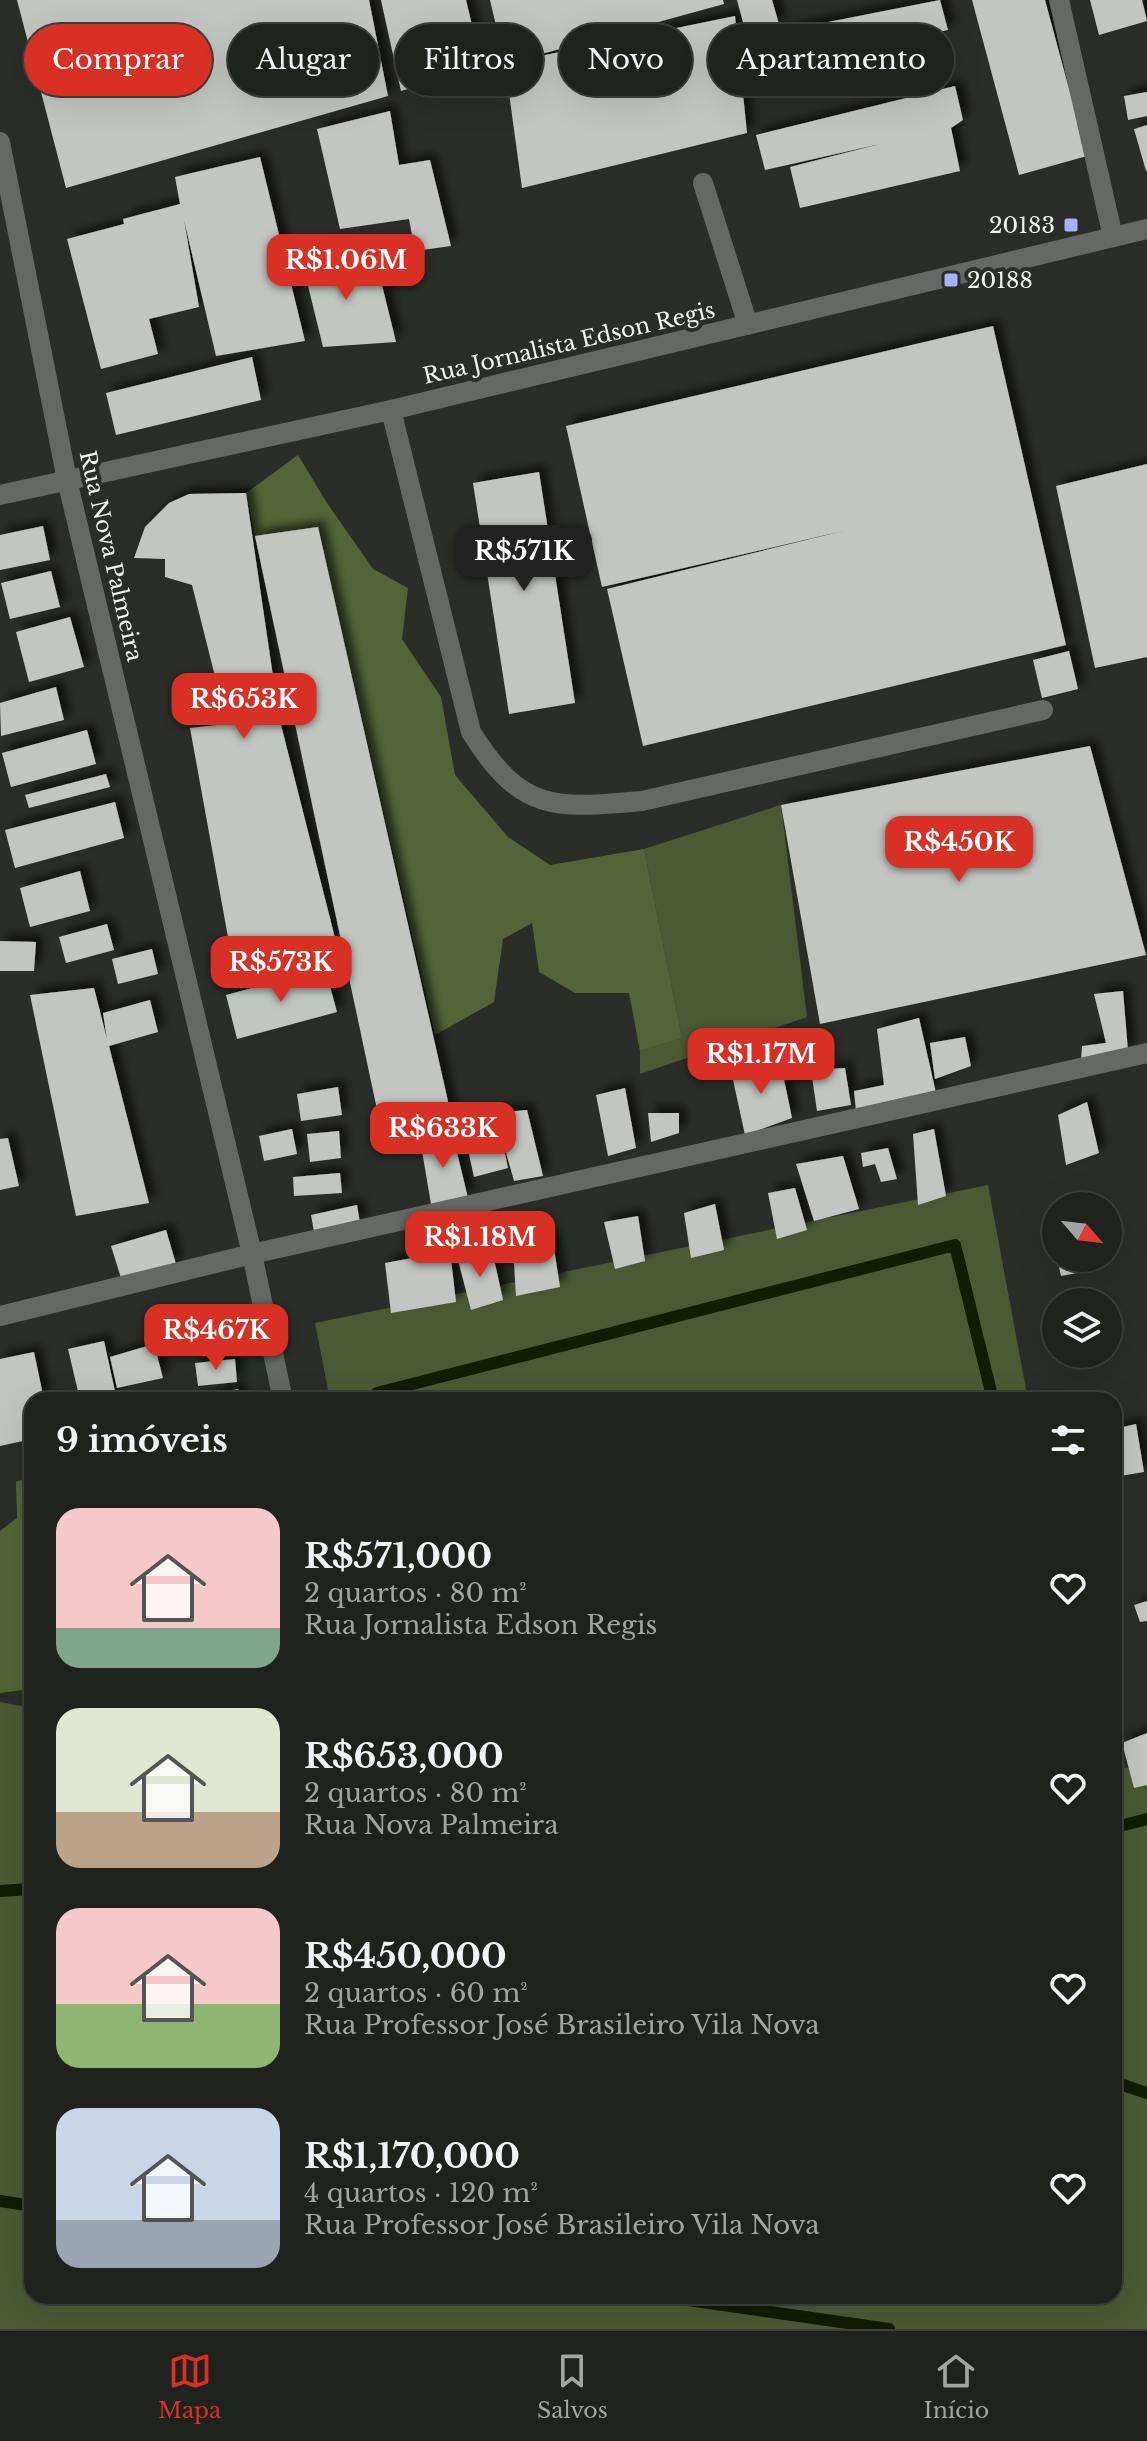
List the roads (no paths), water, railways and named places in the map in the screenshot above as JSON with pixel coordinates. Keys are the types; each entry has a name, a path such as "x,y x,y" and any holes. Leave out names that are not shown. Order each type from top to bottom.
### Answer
{"street":[{"path":"1059,0 1113,237"},
{"name":"Rua Nova Palmeira","path":"0,142 67,480 252,1254 281,1392"},
{"path":"703,183 748,325"},
{"name":"Rua Jornalista Edson Regis","path":"0,495 391,410 1147,229"},
{"path":"391,410 471,732 489,762 512,784 547,803 594,805 642,801 1043,710"},
{"path":"0,1316 252,1254 1147,1053"}],"waterway":[{"path":"381,1392 955,1245 991,1392"},
{"path":"1122,1825 1147,1819"},
{"path":"0,1891 24,1890"},
{"path":"1122,2085 1147,2093"},
{"path":"0,2201 24,2205"},
{"path":"716,2304 889,2329"}],"place":[{"name":"20183","path":"1071,225"},
{"name":"20188","path":"951,280"}]}
